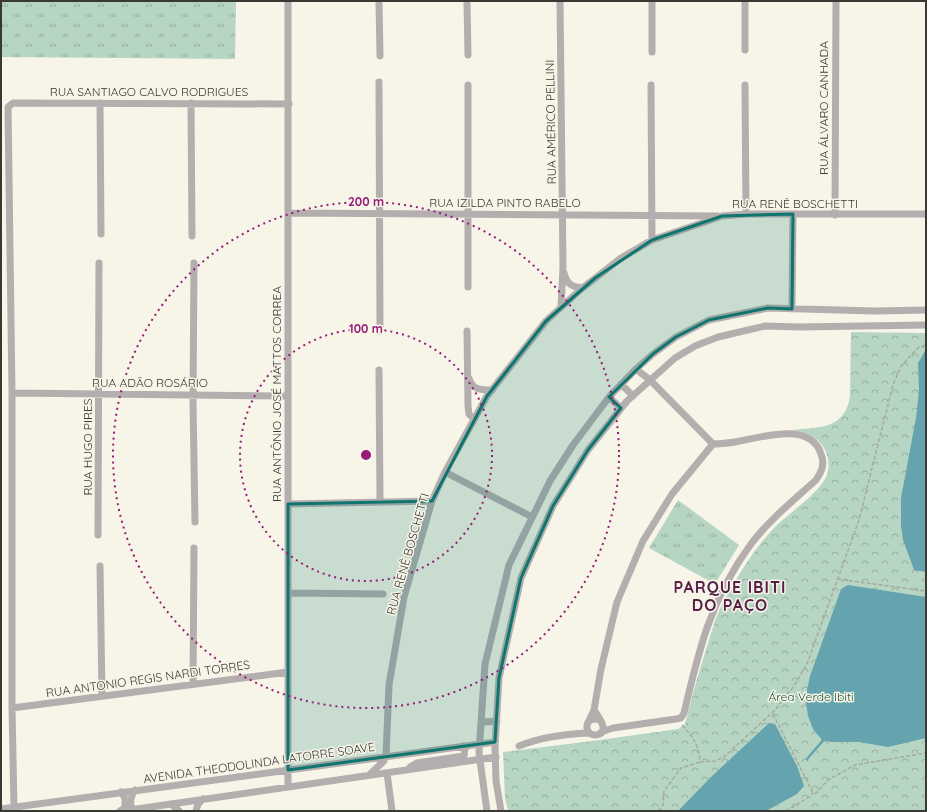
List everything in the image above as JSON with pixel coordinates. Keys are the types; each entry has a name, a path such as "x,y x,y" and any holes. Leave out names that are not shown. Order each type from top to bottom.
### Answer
{"street":[{"name":"RUA ANTÔNIO JOSÉ MATTOS CORREA","path":"288,1 288,787"},
{"path":"380,1 380,56"},
{"path":"468,1 468,54"},
{"name":"RUA AMÉRICO PELLINI","path":"560,1 563,215 561,307"},
{"path":"652,1 652,52"},
{"path":"745,1 745,50"},
{"name":"RUA ÁLVARO CANHADA","path":"835,215 836,1"},
{"path":"380,82 380,330"},
{"path":"468,85 468,287"},
{"path":"651,85 652,240"},
{"path":"745,86 746,214"},
{"name":"RUA SANTIAGO CALVO RODRIGUES","path":"12,393 8,107 13,103 289,104"},
{"path":"100,103 101,234"},
{"path":"191,104 192,236"},
{"name":"RUA IZILDA PINTO RABELO","path":"288,213 722,216"},
{"name":"RUA RENÊ BOSCHETTI","path":"386,756 389,685 404,597 432,501 445,472 487,396 546,321 584,287 621,258 652,240 722,216 746,214 926,214"},
{"path":"792,309 793,214"},
{"name":"RUA HUGO PIRES","path":"98,535 99,262"},
{"path":"194,263 193,395 195,522"},
{"name":"RUA AMÉRICO PELLINI","path":"563,267 565,279 570,284 577,288 584,287"},
{"path":"487,811 480,759 485,664 509,565 550,481 573,445 609,397 636,369 676,337 709,320 768,308 926,310"},
{"path":"903,325 907,322 926,320"},
{"path":"501,811 496,780 495,742 499,678 521,578 553,506 588,450 621,408 675,358 696,346 718,337 765,326 799,327 926,325"},
{"path":"467,331 468,406 469,414 474,419"},
{"path":"636,369 650,380 713,444"},
{"path":"379,370 380,502"},
{"path":"467,374 470,383 477,389 492,390"},
{"path":"621,384 633,396"},
{"path":"12,393 12,708 14,807"},
{"name":"RUA ADÃO ROSÁRIO","path":"12,393 288,396"},
{"path":"609,397 621,408"},
{"path":"519,746 533,740 576,734 589,733 593,735 613,728 676,720 681,718 684,713 697,657 707,625 720,595 752,543 779,513 821,474 823,460 816,443 807,438 794,434 778,433 735,442 713,444 672,494 643,541 617,602 601,668 594,710 588,723 587,729 589,733"},
{"path":"445,472 532,517"},
{"path":"288,504 432,501"},
{"path":"193,684 194,548"},
{"path":"100,566 102,696"},
{"path":"288,593 383,594"},
{"name":"RUA ANTONIO REGIS NARDI TORRES","path":"12,708 288,672"},
{"path":"594,710 603,728 601,732"},
{"path":"576,734 592,719 596,718 613,728"},
{"path":"482,721 496,721"},
{"name":"AVENIDA THEODOLINDA LATORRE SOAVE","path":"1,809 495,742"},
{"path":"402,770 417,763 464,756 463,746"},
{"name":"AVENIDA THEODOLINDA LATORRE SOAVE","path":"369,775 384,761 386,756"},
{"path":"122,811 496,757"},
{"path":"387,773 392,811"},
{"path":"483,782 487,780 496,780"},
{"name":"AVENIDA THEODOLINDA LATORRE SOAVE","path":"134,810 131,807 131,795 135,790"},
{"path":"121,792 126,798 126,804 122,811"},
{"path":"196,811 198,804 203,799"},
{"path":"171,804 179,811"}],"path":[{"path":"658,811 664,805 664,791 681,768 700,762 715,761 724,757 772,713 794,686 807,664 859,520 893,385 901,366 919,346 926,346"},
{"path":"837,579 926,591"},
{"path":"772,713 813,793"},
{"path":"676,720 692,736 699,752 700,762"},
{"path":"786,811 810,797 813,793 816,793 828,780 856,765 926,752"}],"highlighted area":[{"path":"793,214 792,309 768,308 709,320 676,337 653,354 609,397 621,408 588,450 553,506 521,578 499,678 495,742 288,770 288,504 432,501 487,396 546,321 595,278 652,240 722,216"}],"green space":[{"path":"1,1 236,1 235,59 1,57"},
{"name":"Área Verde Ibiti","path":"851,332 926,333 926,811 508,811 505,798 503,752 678,729 685,724 696,682 714,625 719,611 730,590 764,539 778,524 813,494 820,486 828,471 827,455 819,442 807,433 791,430 829,425 837,421 843,415 850,396"},
{"path":"678,500 739,545 715,584 649,548"}],"water":[{"path":"925,351 926,572 914,570 903,540 901,526 901,498 916,418 919,390 918,363"},
{"path":"848,585 926,597 926,738 888,747 859,742 831,742 822,740 813,729 808,716 806,703 810,676 841,589"},
{"path":"769,723 775,724 797,766 804,786 797,794 766,811 678,811 711,777"}],"waterway":[{"path":"807,759 825,738"}],"district":[{"name":"PARQUE IBITI DO PAÇO","path":"730,596"}]}
